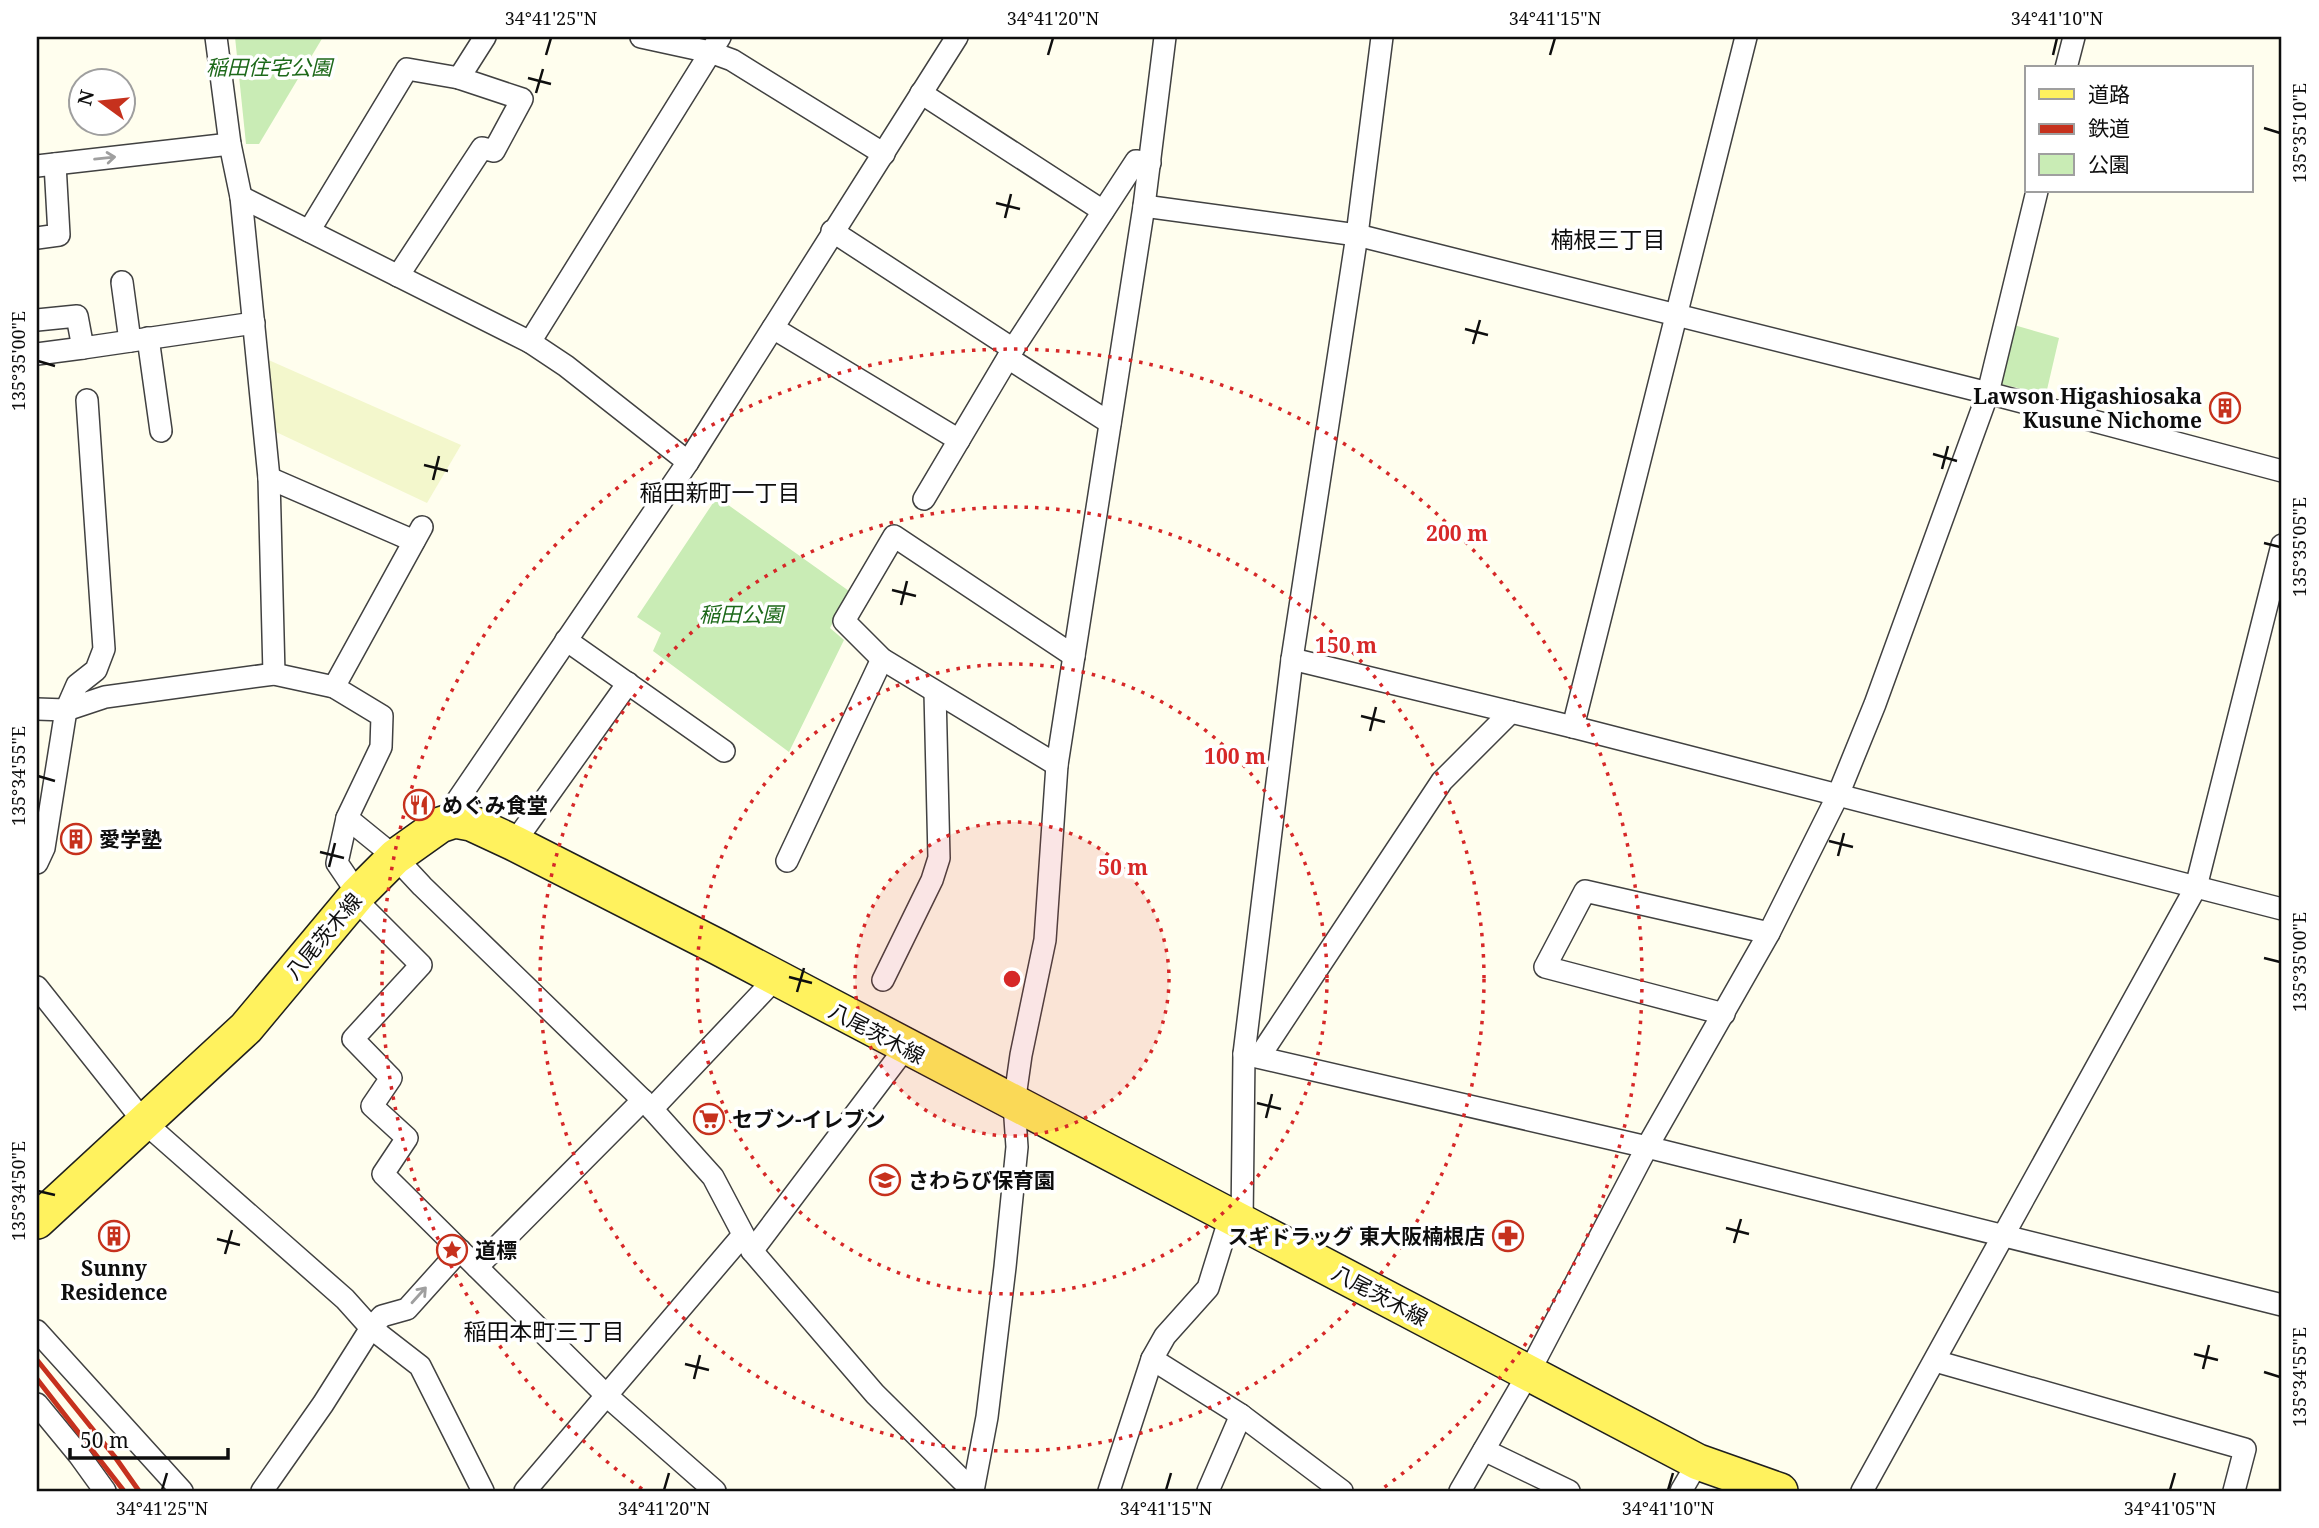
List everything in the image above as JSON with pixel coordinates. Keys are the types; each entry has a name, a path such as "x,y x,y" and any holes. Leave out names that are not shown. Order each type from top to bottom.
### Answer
{"main road":[{"name":"八尾茨木線","path":"37,1221 246,1028 356,896 396,857 440,825 455,820 471,823 514,843 1528,1374 1689,1476 1780,1491"}],"street":[{"path":"216,37 230,144 241,197 269,478 274,674"},
{"path":"459,78 485,37"},
{"path":"641,37 715,45 732,60 884,154"},
{"path":"455,820 457,801 688,461 957,37"},
{"path":"347,818 396,857 422,886 647,1104 713,1177 748,1243 875,1394 973,1491 987,1417 1005,1267 1017,1147 1014,1104 1021,1055 1045,940 1057,765 1144,206 1165,37"},
{"path":"1109,1491 1152,1359 1165,1335 1208,1288 1236,1220 1292,659 1357,235 1382,37"},
{"path":"1573,727 1746,37"},
{"path":"2067,66 2074,37"},
{"path":"530,342 715,45"},
{"path":"309,231 407,69 459,78 522,99 494,150 482,148 398,276"},
{"path":"921,93 1103,211"},
{"path":"37,238 60,235 46,165 230,144"},
{"path":"924,499 1010,354 1136,161 1150,163"},
{"path":"1460,1491 1528,1374 1647,1147 1769,933 1838,795 1880,689 1988,393 2036,192"},
{"path":"241,197 530,342 566,366 688,461"},
{"path":"1144,206 1357,235 1988,393 2282,471"},
{"path":"832,231 1110,423"},
{"path":"122,282 161,431"},
{"path":"37,320 77,316 83,348"},
{"path":"37,355 254,323"},
{"path":"773,328 958,440"},
{"path":"37,863 44,848 66,710 77,685 96,670 104,649 87,400"},
{"path":"269,478 418,534 334,687"},
{"path":"1057,765 882,659 844,621 894,536 1074,656"},
{"path":"1862,1491 2196,887 2282,545"},
{"path":"566,640 724,751"},
{"path":"787,861 882,659"},
{"path":"1292,659 1573,727 2282,909"},
{"path":"37,709 66,710 105,698 274,674 334,687 382,716 381,747 347,818 337,863 356,896 421,965 353,1039 391,1078 372,1106 407,1138 383,1174 607,1396 705,1488"},
{"path":"514,843 628,683"},
{"path":"883,980 932,880 939,858 935,692"},
{"path":"1252,1055 1442,781 1511,712"},
{"path":"1724,1014 1545,967 1585,891 1769,933"},
{"path":"477,1267 775,979"},
{"path":"37,987 144,1122 335,1290 371,1328 420,1366 482,1491"},
{"path":"525,1491 607,1396 748,1243 906,1047"},
{"path":"1252,1055 1647,1147 2003,1238 2282,1305"},
{"path":"262,1491 323,1404 371,1328 382,1316 407,1308 460,1250"},
{"path":"37,1331 182,1491"},
{"path":"1152,1359 1241,1415 1342,1491"},
{"path":"1935,1361 2245,1449 2234,1491"},
{"path":"37,1404 106,1491"},
{"path":"1208,1491 1241,1415"},
{"path":"1484,1450 1569,1491"}],"green space":[{"name":"稲田住宅公園","path":"235,37 323,37 259,144 246,144"},
{"path":"2014,325 2059,338 2046,394 2000,384"},
{"path":"264,358 461,445 427,503 276,432"},
{"name":"稲田公園","path":"717,497 849,591 830,628 844,640 789,752 653,651 661,633 637,617"}],"railway":[{"path":"37,1360 139,1491"},
{"path":"37,1379 124,1491"}],"place":[{"name":"Lawson Higashiosaka Kusune Nichome","path":"2225,408"},
{"name":"めぐみ食堂","path":"419,805"},
{"name":"愛学塾","path":"76,839"},
{"name":"セブン-イレブン","path":"709,1119"},
{"name":"さわらび保育園","path":"885,1180"},
{"name":"Sunny Residence","path":"114,1236"},
{"name":"スギドラッグ 東大阪楠根店","path":"1508,1236"},
{"name":"道標","path":"452,1250"}],"district":[{"name":"楠根三丁目","path":"1608,239"},
{"name":"稲田新町一丁目","path":"720,492"},
{"name":"稲田本町三丁目","path":"544,1331"}]}
